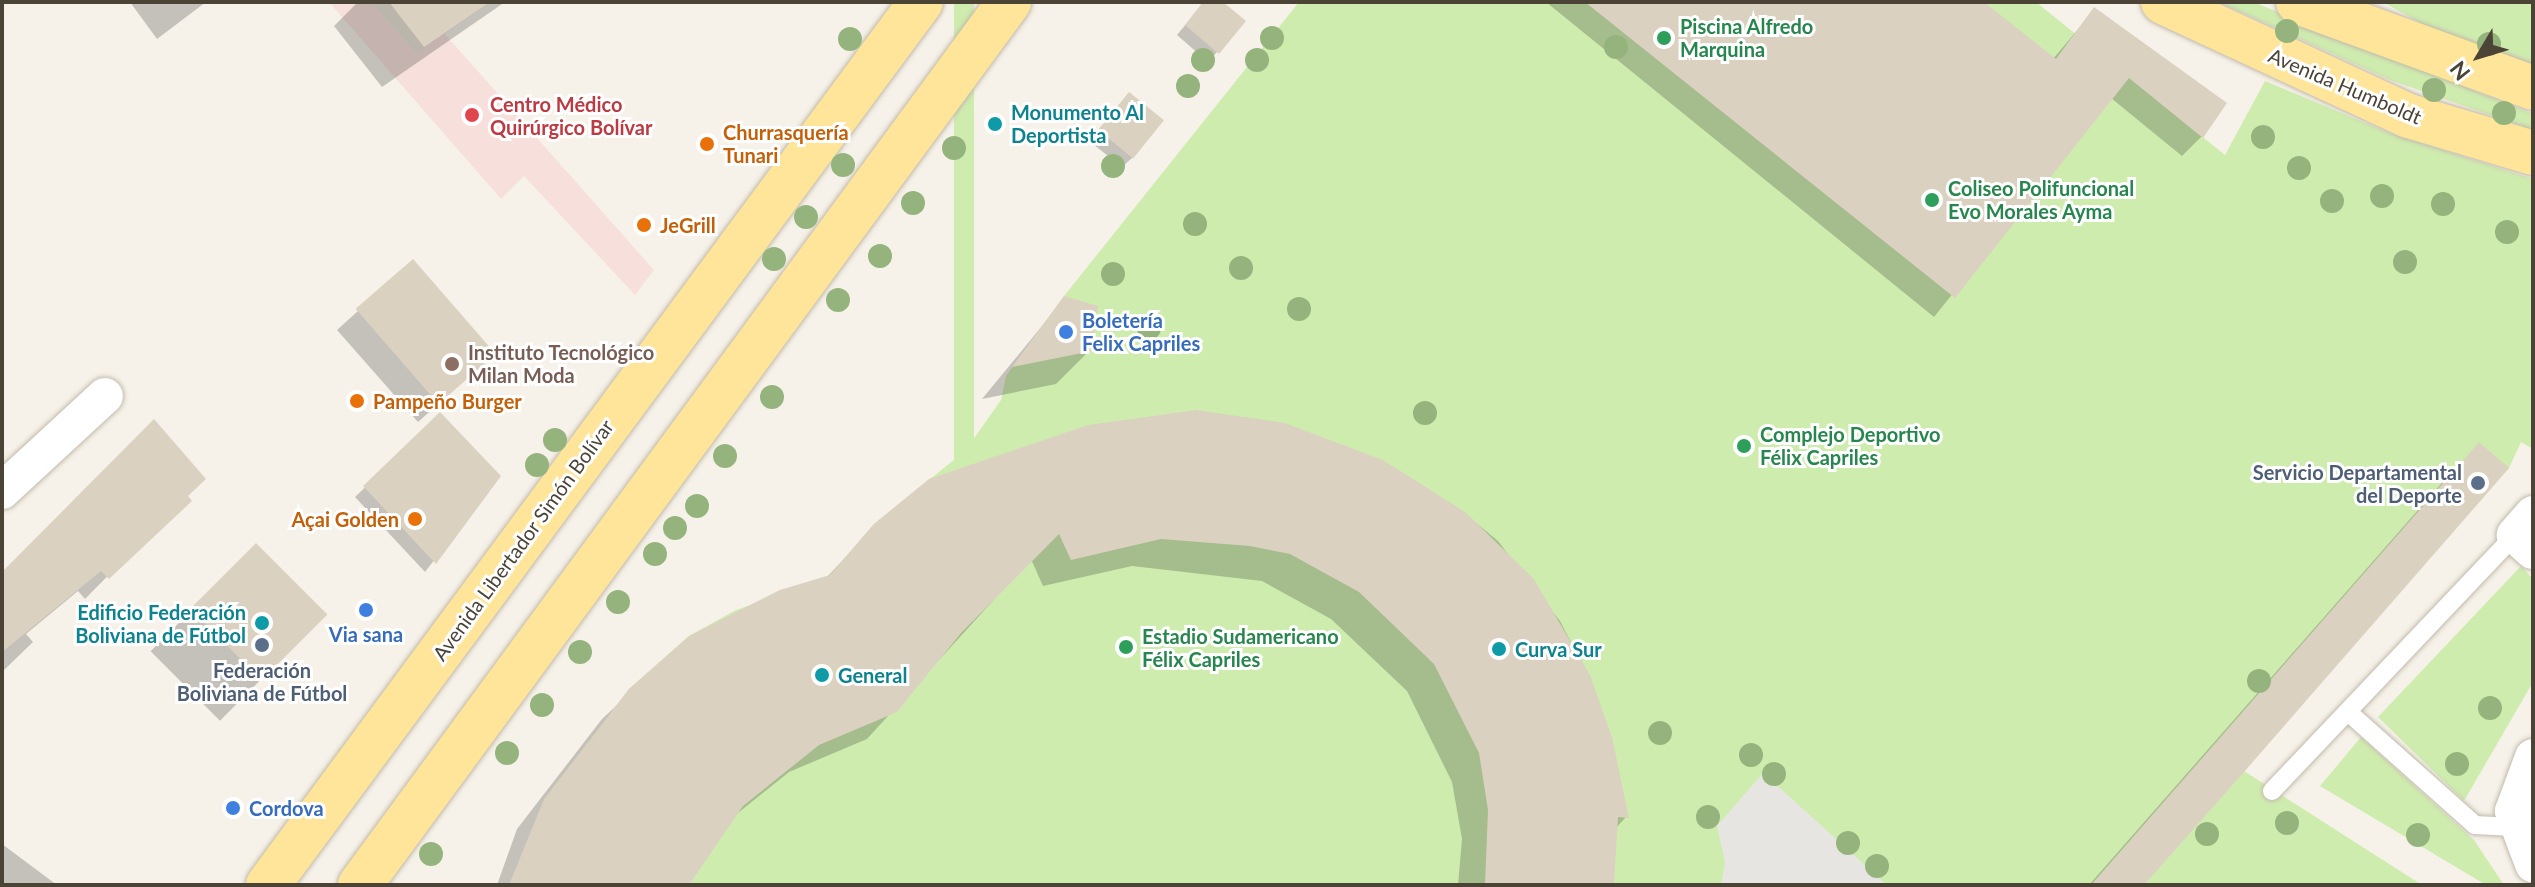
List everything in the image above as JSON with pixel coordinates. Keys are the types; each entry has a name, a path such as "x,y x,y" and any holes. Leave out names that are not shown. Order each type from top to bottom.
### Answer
{"main road":[{"name":"Avenida Libertador Simón Bolívar","path":"268,885 921,2"},
{"path":"360,885 1009,2"},
{"name":"Avenida Humboldt","path":"2163,2 2409,116 2533,153"},
{"path":"2298,2 2533,88"}],"street":[{"path":"2,491 105,396"},
{"path":"2533,757 2516,788 2513,827 2533,864"}],"lane":[{"path":"2272,791 2529,528"},
{"path":"2348,712 2475,825 2513,827"}],"shaded area":[{"name":"Centro Médico Quirúrgico Bolívar","path":"329,2 371,2 416,54 444,33 654,270 635,295 524,176 501,199"},
{"path":"371,2 490,2 416,54"},
{"path":"1763,773 1887,885 1721,885 1725,862 1717,826"}],"green space":[{"path":"954,2 974,2 974,885 954,885"},
{"name":"Complejo Deportivo Félix Capriles","path":"1299,2 2036,2 2225,155 2265,81 2392,134 2533,179 2533,449 2521,442 2509,468 2244,771 2422,885 510,885 544,799 629,689 689,636 734,611 830,575 874,524 965,451 1001,400 1006,376 1064,296"},
{"path":"2219,2 2253,2 2533,114 2533,130 2390,80"},
{"path":"2383,2 2533,2 2533,67 2449,39"},
{"path":"2521,566 2533,579 2533,682 2464,801 2378,717"},
{"path":"2361,737 2474,840 2504,885 2486,885 2320,786"}],"building":[{"path":"389,2 490,2 424,47"},
{"path":"1203,2 1223,2 1246,21 1219,54 1185,25"},
{"name":"Coliseo Polifuncional Evo Morales Ayma","path":"1585,2 1984,2 2056,59 2094,7 2227,103 2203,138 2129,78 1955,298"},
{"path":"1129,92 1164,120 1133,158 1098,130"},
{"name":"Instituto Tecnológico Milan Moda","path":"413,259 496,354 438,404 356,309"},
{"name":"Boletería Felix Capriles","path":"1064,296 1098,306 1092,351 1012,367"},
{"path":"1196,410 1285,423 1383,460 1465,512 1534,579 1590,675 1612,737 1629,818 1618,817 1614,885 1485,885 1488,810 1479,753 1434,664 1359,592 1290,554 1250,546 1161,539 1071,560 1059,534 961,633 897,712 819,745 743,806 689,885 509,885 544,799 629,689 689,636 780,590 830,575 874,524 929,479 1088,425"},
{"path":"440,412 501,476 436,564 363,486"},
{"path":"154,419 206,479 188,496 192,501 109,579 101,571 2,652 2,572"},
{"path":"2479,442 2509,468 2244,772 2144,885 2091,885"},
{"name":"Edificio Federación Boliviana de Fútbol","path":"256,543 327,614 262,680 190,609"}],"place":[{"name":"Piscina Alfredo Marquina","path":"1664,38"},
{"name":"Centro Médico Quirúrgico Bolívar","path":"472,115"},
{"name":"Monumento Al Deportista","path":"995,124"},
{"name":"Churrasquería Tunari","path":"707,144"},
{"name":"Coliseo Polifuncional Evo Morales Ayma","path":"1932,200"},
{"name":"JeGrill","path":"644,225"},
{"name":"Boletería Felix Capriles","path":"1066,332"},
{"name":"Instituto Tecnológico Milan Moda","path":"452,364"},
{"name":"Pampeño Burger","path":"357,401"},
{"name":"Complejo Deportivo Félix Capriles","path":"1744,446"},
{"name":"Servicio Departamental del Deporte","path":"2478,483"},
{"name":"Açai Golden","path":"415,519"},
{"name":"Via sana","path":"366,610"},
{"name":"Edificio Federación Boliviana de Fútbol","path":"262,623"},
{"name":"Federación Boliviana de Fútbol","path":"262,645"},
{"name":"Estadio Sudamericano Félix Capriles","path":"1126,647"},
{"name":"Curva Sur","path":"1499,649"},
{"name":"General","path":"822,675"},
{"name":"Cordova","path":"233,808"}]}
